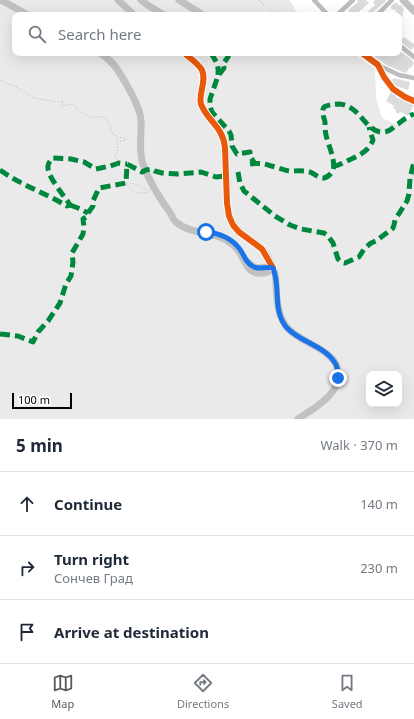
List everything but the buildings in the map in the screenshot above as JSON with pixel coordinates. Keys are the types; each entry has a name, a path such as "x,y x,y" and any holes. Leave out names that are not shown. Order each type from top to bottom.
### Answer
{"main road":[{"path":"1,0 23,12"},
{"path":"118,0 131,12"},
{"path":"141,0 159,12"},
{"path":"179,0 198,12"},
{"path":"403,0 414,11"},
{"path":"104,56 117,69 134,98 140,113 140,147 143,163 165,206 176,221 193,231 218,236 226,240 237,249 249,270 256,273 271,270 273,268 274,261 266,247 242,230 233,220 229,209 227,193"},
{"path":"188,56 198,65 203,73 200,98 201,102 223,139 225,148 228,211 231,221 242,235 260,246 273,268 276,274 280,314 286,327 299,337 326,353 332,358 338,370 337,384 331,393 325,400 298,419"},
{"path":"186,228 226,237 239,248 247,262 255,268 273,268"},
{"path":"260,268 265,264 267,259 266,256"},
{"path":"266,272 276,280"}],"street":[{"path":"314,0 325,12"},
{"path":"340,12 353,0"},
{"path":"380,12 392,0"},
{"path":"402,47 414,56"},
{"path":"366,56 378,65 399,75 414,78"},
{"path":"378,65 384,77 393,89 414,101"}],"path":[{"path":"259,0 273,12"},
{"path":"0,80 22,90 34,98 57,102 63,101 62,106 73,104 77,107 77,110 90,117 104,117 111,127 110,132 117,137 124,138 126,140 117,142 118,152 115,156 119,163"},
{"path":"126,183 136,184 151,192 140,194 130,189 126,183"}],"shaded area":[{"path":"0,0 289,0 297,12 12,12 12,56 357,56 375,69 376,98 382,118 398,125 414,117 414,419 0,419"}],"marked path":[{"path":"213,56 218,66 218,75"},
{"path":"228,56 223,64 224,68 218,76 210,99 210,106 212,112 229,131 232,146 237,154 250,152 250,156 255,164"},
{"path":"250,164 258,163 289,171 307,171 324,178 330,174 334,166 326,133 323,113 324,107 337,104 347,106 353,109 368,125 378,132 389,131 414,114"},
{"path":"333,166 337,166 358,156 368,148 373,140 369,127"},
{"path":"0,170 16,180 67,206 70,205 53,181 48,170 48,165 52,158 71,159 84,162 96,169 119,163 127,164"},
{"path":"238,172 240,183 244,191 275,216 290,225 301,229 324,233 333,243 338,259 345,263 359,257 364,249 371,243 393,228 395,220 407,201 414,162"},
{"path":"0,334 18,336 33,342 38,332 48,321 60,303 66,284 71,276 73,262 72,253 83,234 83,219 88,216 99,188 126,183 127,164 142,172 152,169 162,173 178,174 201,172 216,177 226,176"},
{"path":"70,205 88,213"}],"cycle path":[{"path":"188,56 202,70 204,79 200,100 201,104 224,140 229,216 233,225 239,232 262,249 273,268"},
{"path":"366,56 378,65 384,77 393,89 414,101"}],"route":[{"path":"206,232 226,237 239,248 247,262 253,267 273,268 276,274 277,296 283,322 286,327 299,337 332,358 338,370 338,378"}]}
